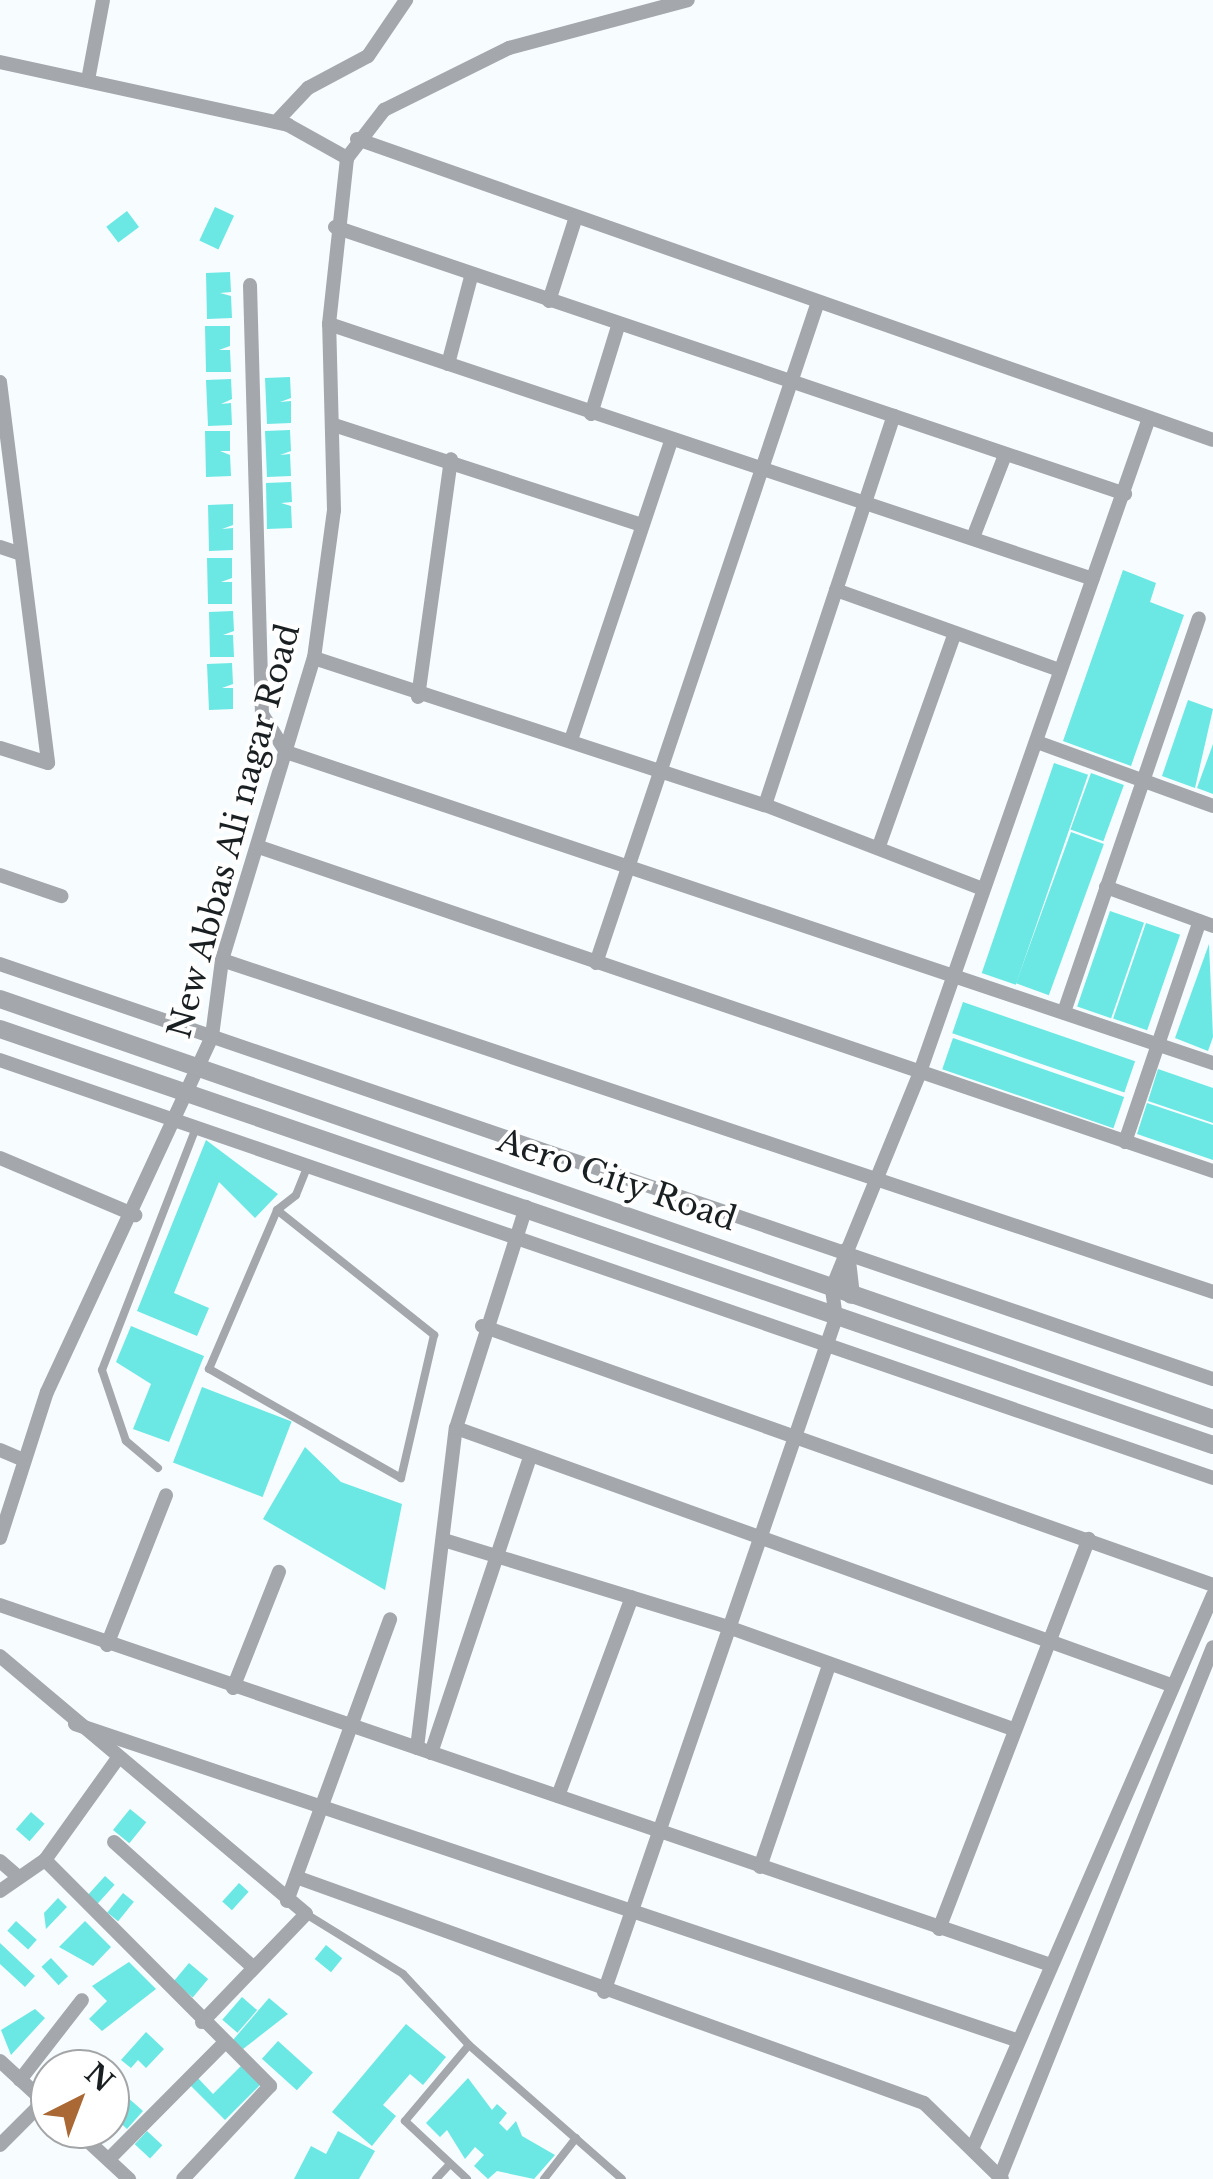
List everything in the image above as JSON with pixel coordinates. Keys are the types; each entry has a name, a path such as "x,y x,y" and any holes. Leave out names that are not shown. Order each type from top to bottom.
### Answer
{"street":[{"path":"88,80 102,0"},
{"path":"282,124 308,88 368,56 406,0"},
{"name":"New Abbas Ali nagar Road","path":"187,1092 212,1036 222,960 260,846 314,658 337,426 329,324 335,228 347,158 357,139 384,110 510,48 688,0"},
{"path":"0,62 282,124 322,140 347,158"},
{"path":"357,139 1213,440"},
{"path":"549,301 576,216"},
{"path":"335,228 790,386 894,416 1124,494"},
{"path":"448,364 471,277"},
{"path":"250,285 262,714 286,752 629,863 1213,1063"},
{"path":"596,962 765,469 818,302"},
{"path":"329,324 591,414 974,535 1093,579"},
{"path":"591,414 618,326"},
{"path":"0,382 48,763 0,748"},
{"path":"765,805 868,504 894,416"},
{"path":"604,1992 662,1833 728,1627 836,1318 832,1288 920,1072 980,888 1036,742 1149,418"},
{"path":"337,426 451,459 638,524"},
{"path":"571,740 638,524 672,438"},
{"path":"974,535 1005,454"},
{"path":"418,697 451,459"},
{"path":"0,547 22,554"},
{"path":"836,590 1060,670"},
{"path":"1064,1012 1198,618"},
{"path":"879,846 954,634"},
{"path":"314,658 418,697 571,740 765,805 980,888"},
{"path":"1036,742 1213,806"},
{"path":"260,846 1213,1171"},
{"path":"0,875 61,896"},
{"path":"1106,888 1206,924 1125,1142"},
{"path":"222,960 1213,1292"},
{"path":"0,964 1213,1379"},
{"name":"Aero City Road","path":"0,998 1213,1419"},
{"name":"Aero City Road","path":"0,1030 526,1206 836,1318 1213,1445"},
{"path":"0,1060 828,1338 1213,1478"},
{"path":"0,1538 24,1460 187,1092"},
{"path":"0,1158 134,1215"},
{"path":"424,1750 456,1428 482,1326 526,1206"},
{"path":"846,1252 852,1294"},
{"path":"482,1326 795,1431 1213,1585"},
{"path":"456,1428 530,1458 1171,1685"},
{"path":"0,1450 24,1460"},
{"path":"424,1750 503,1554 530,1458"},
{"path":"106,1645 166,1495"},
{"path":"939,1928 1089,1540"},
{"path":"447,1542 503,1554 728,1627 1013,1729"},
{"path":"233,1688 279,1572"},
{"path":"974,2147 1048,1964 1213,1595"},
{"path":"558,1796 632,1597"},
{"path":"0,1605 106,1645 351,1723 1048,1964"},
{"path":"287,1901 390,1619"},
{"path":"296,1877 604,1992 924,2103 974,2147 1001,2178 1213,1648"},
{"path":"0,1656 75,1724 306,1914 202,2022"},
{"path":"760,1867 829,1664"},
{"path":"75,1724 1016,2040"},
{"path":"0,1892 16,1874 45,1860 118,1758"},
{"path":"114,1842 254,1968"},
{"path":"45,1860 202,2022 270,2086 182,2179"},
{"path":"0,1861 16,1874"},
{"path":"20,2080 82,2000"},
{"path":"109,2160 224,2043"},
{"path":"0,2061 30,2089"},
{"path":"0,2145 30,2119"},
{"path":"97,2149 129,2179"}],"lane":[{"path":"158,1468 126,1441 102,1370 196,1128"},
{"path":"277,1210 434,1335 401,1478 209,1369 277,1210 296,1195 308,1165"},
{"path":"306,1914 403,1974 468,2045 622,2179"},
{"path":"466,2179 405,2121 468,2045"},
{"path":"544,2179 576,2138"},
{"path":"436,2179 450,2164"}],"building":[{"path":"215,207 234,216 218,249 199,241"},
{"path":"127,211 139,227 118,243 106,227"},
{"path":"230,272 231,292 220,293 231,296 232,318 207,319 206,273"},
{"path":"205,326 230,326 230,346 219,350 230,350 231,372 206,372"},
{"path":"290,377 291,398 280,402 291,401 291,423 267,424 265,378"},
{"path":"231,379 232,399 221,404 231,403 232,425 208,426 206,380"},
{"path":"290,430 291,451 280,455 290,454 291,476 267,477 265,431"},
{"path":"205,431 230,431 230,451 220,451 230,455 231,476 206,477"},
{"path":"291,482 292,502 281,503 291,506 292,528 267,529 266,483"},
{"path":"233,504 233,525 222,529 233,528 233,550 209,551 208,505"},
{"path":"207,558 232,558 232,578 221,582 232,582 232,604 208,604"},
{"path":"1123,570 1156,583 1150,602 1184,615 1131,766 1063,741"},
{"path":"233,611 234,631 223,635 233,635 234,657 210,657 209,612"},
{"path":"232,663 233,684 222,688 233,688 233,709 209,710 207,664"},
{"path":"1188,700 1213,709 1195,788 1162,776"},
{"path":"1213,744 1213,794 1197,788"},
{"path":"1054,763 1088,775 1016,985 982,973"},
{"path":"1091,773 1124,785 1103,841 1070,829"},
{"path":"1071,832 1104,844 1049,995 1016,983"},
{"path":"1110,911 1144,923 1111,1018 1077,1006"},
{"path":"1146,923 1180,935 1147,1030 1113,1018"},
{"path":"1209,944 1213,1037 1208,1051 1175,1038"},
{"path":"963,1002 1135,1061 1124,1092 952,1033"},
{"path":"953,1038 1124,1097 1113,1128 942,1069"},
{"path":"1158,1069 1213,1088 1213,1123 1148,1101"},
{"path":"1147,1103 1213,1125 1213,1160 1137,1134"},
{"path":"206,1140 278,1194 255,1218 219,1182 174,1293 209,1308 197,1336 137,1311"},
{"path":"131,1326 204,1356 169,1442 133,1429 151,1384 116,1362"},
{"path":"202,1387 292,1421 263,1497 173,1463"},
{"path":"305,1447 341,1482 402,1504 385,1590 263,1519"},
{"path":"130,1809 146,1822 129,1843 113,1830"},
{"path":"31,1812 45,1824 29,1841 16,1829"},
{"path":"105,1876 115,1885 96,1906 86,1897"},
{"path":"239,1883 249,1892 232,1910 222,1902"},
{"path":"123,1893 134,1902 118,1921 107,1912"},
{"path":"58,1898 67,1907 46,1929 44,1913"},
{"path":"16,1921 37,1940 28,1949 7,1931"},
{"path":"85,1921 111,1947 93,1966 59,1947"},
{"path":"0,1943 35,1976 25,1987 0,1964"},
{"path":"326,1945 342,1958 331,1972 315,1959"},
{"path":"51,1958 68,1976 59,1985 41,1967"},
{"path":"129,1962 156,1989 102,2031 89,2019 107,2001 92,1986"},
{"path":"189,1963 208,1979 193,1997 174,1981"},
{"path":"242,1997 257,2010 237,2033 222,2020"},
{"path":"269,1998 288,2014 243,2049 233,2040"},
{"path":"35,2009 45,2018 11,2055 1,2030"},
{"path":"406,2024 446,2057 423,2085 410,2074 383,2105 396,2116 372,2146 332,2112"},
{"path":"146,2032 164,2049 146,2068 138,2060 130,2067 130,2050"},
{"path":"278,2041 313,2072 297,2090 262,2059"},
{"path":"241,2066 260,2085 225,2120 188,2083 196,2076 213,2094"},
{"path":"468,2078 492,2110 497,2104 507,2113 499,2123 507,2131 516,2121 522,2136 555,2155 534,2179 497,2171 488,2179 474,2166 484,2155 475,2147 465,2159 447,2130 440,2137 426,2123"},
{"path":"130,2100 143,2111 130,2126"},
{"path":"147,2131 162,2145 150,2158 135,2144"},
{"path":"338,2131 375,2151 359,2179 294,2179 311,2146 326,2154"}]}
